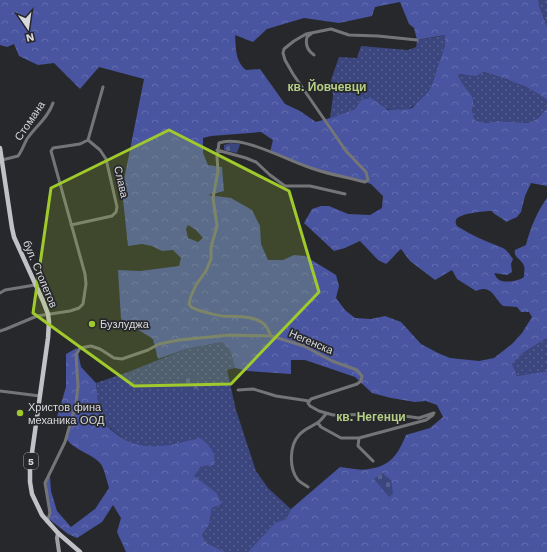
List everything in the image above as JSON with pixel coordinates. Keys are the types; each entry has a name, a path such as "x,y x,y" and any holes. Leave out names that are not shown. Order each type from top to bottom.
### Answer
{"main road":[{"name":"бул. Столетов","path":"0,148 12,228 48,314 48,338 29,474 32,494 38,508 47,522"},
{"name":"5","path":"47,522 80,552"},
{"path":"58,533 57,538 59,552"}],"street":[{"path":"271,336 265,325 260,322 247,318 206,313 191,307 189,304 196,285 211,260 211,247 217,226 213,198 218,171 217,150 219,142 225,140 235,140 255,146 315,170 365,182 368,180 366,172 346,151 293,74 285,60 283,53 284,49 294,41 314,32 331,28 349,35 417,40"},
{"path":"314,32 307,37 306,40 309,52 314,55"},
{"path":"0,330 6,330 37,316 70,311 79,308 83,304 86,284 85,274 51,151 53,148 80,144 88,140 103,87"},
{"name":"Стомана","path":"2,160 18,156 27,140 51,111 53,103"},
{"name":"Слава","path":"71,225 112,216 116,212 117,207 106,159 100,150 88,140"},
{"path":"217,150 256,162 270,176 285,186 310,186 345,194"},
{"path":"0,293 5,290 35,285"},
{"name":"Негенска","path":"47,522 50,513 45,483 65,442 73,414 78,392 76,358 77,352 83,347 97,348 114,358 122,359 148,350 159,344 179,340 230,335 271,336 304,346 332,361 357,370 362,376 361,381 357,384 311,398 309,401"},
{"path":"238,390 253,389 276,396 309,401 310,406 326,414 389,414 419,418 434,413 426,420 359,438 341,438 321,427 318,423"},
{"path":"0,392 40,396"},
{"path":"308,487 299,482 296,477 292,465 292,452 299,435 310,426 318,423 326,414"},
{"path":"359,438 358,446 372,461"}],"highlighted area":[{"path":"169,130 289,191 319,292 231,384 134,386 33,313 51,188"}],"green space":[{"path":"0,0 538,0 547,27 547,100 526,87 487,73 483,72 476,76 458,74 461,81 472,96 473,113 476,121 488,123 497,121 530,123 539,117 547,108 547,186 531,183 525,196 521,212 517,217 506,222 492,211 467,214 458,218 456,220 456,224 479,238 506,250 513,259 511,264 512,272 507,275 494,273 500,281 515,281 524,277 524,267 516,257 515,250 526,245 534,220 547,198 547,338 523,353 512,364 517,376 547,371 547,552 248,552 275,523 286,519 291,509 340,467 366,470 383,465 397,453 406,435 430,428 443,417 437,405 426,401 415,402 372,393 355,377 305,360 291,360 291,374 248,371 235,368 230,350 222,342 186,349 158,359 153,339 121,319 118,270 140,271 179,266 181,258 173,250 162,251 152,246 142,244 128,246 122,190 144,79 99,67 80,89 54,63 38,65 19,56 14,44 7,47 0,45","holes":["400,2 409,24 414,28 417,40 445,35 445,45 431,87 412,108 388,110 371,98 361,100 355,109 316,122 300,111 285,104 260,69 246,70 238,58 235,35 253,42 267,29 304,18 339,23 372,16 375,7","261,132 273,140 270,152 315,170 371,184 383,196 382,208 370,215 348,214 329,206 321,206 312,209 304,223 334,251 360,241 378,260 386,264 401,249 410,261 435,280 452,270 457,279 476,291 481,289 489,290 503,306 517,307 521,312 529,312 532,317 522,333 512,344 494,358 479,361 450,358 438,353 421,344 401,322 385,316 371,319 355,318 345,310 336,298 339,286 336,275 305,256 294,255 283,260 268,260 261,244 260,226 252,210 231,198 208,195 224,191 222,167 208,165 203,153 203,138","188,225 196,230 203,238 198,242 188,238 186,229"]},
{"path":"538,0 547,0 547,27 540,8"},
{"path":"445,35 445,45 431,87 416,105 408,109 391,110 361,100 355,109 330,118 333,96 331,80 339,57 357,58 361,46 408,50 416,47 417,40"},
{"path":"483,72 508,80 540,95 547,100 547,108 539,117 530,123 497,121 488,123 476,121 473,113 472,96 461,81 458,74 465,75"},
{"path":"230,143 240,144 237,153 224,150 224,145"},
{"path":"547,338 547,371 517,376 511,364 523,353"},
{"path":"222,342 230,350 235,368 227,370 236,410 256,471 268,488 291,509 286,519 248,552 226,552 205,543 202,535 209,525 212,508 222,504 217,493 193,476 201,466 175,444 153,448 138,446 124,439 100,420 96,383 186,349"},
{"path":"77,348 81,367 96,383 100,420 117,435 142,446 171,445 200,438 212,449 214,465 201,466 194,476 217,493 222,504 212,508 209,525 202,535 206,543 226,552 126,552 117,532 121,518 113,505 102,522 77,538 68,534 49,519 46,479 50,477 51,491 57,511 71,527 95,509 109,488 100,463 77,449 69,442 66,438 70,424 57,417 66,387 66,354"},
{"path":"194,373 199,388 183,393 179,378"},
{"path":"382,473 391,480 393,494 389,497 374,479"}],"place":[{"name":"Бузлуджа","path":"92,324"},
{"name":"Христов фина механика ООД","path":"20,413"}],"district":[{"name":"кв. Йовчевци","path":"327,87"},
{"name":"кв. Негенци","path":"371,417"}]}
